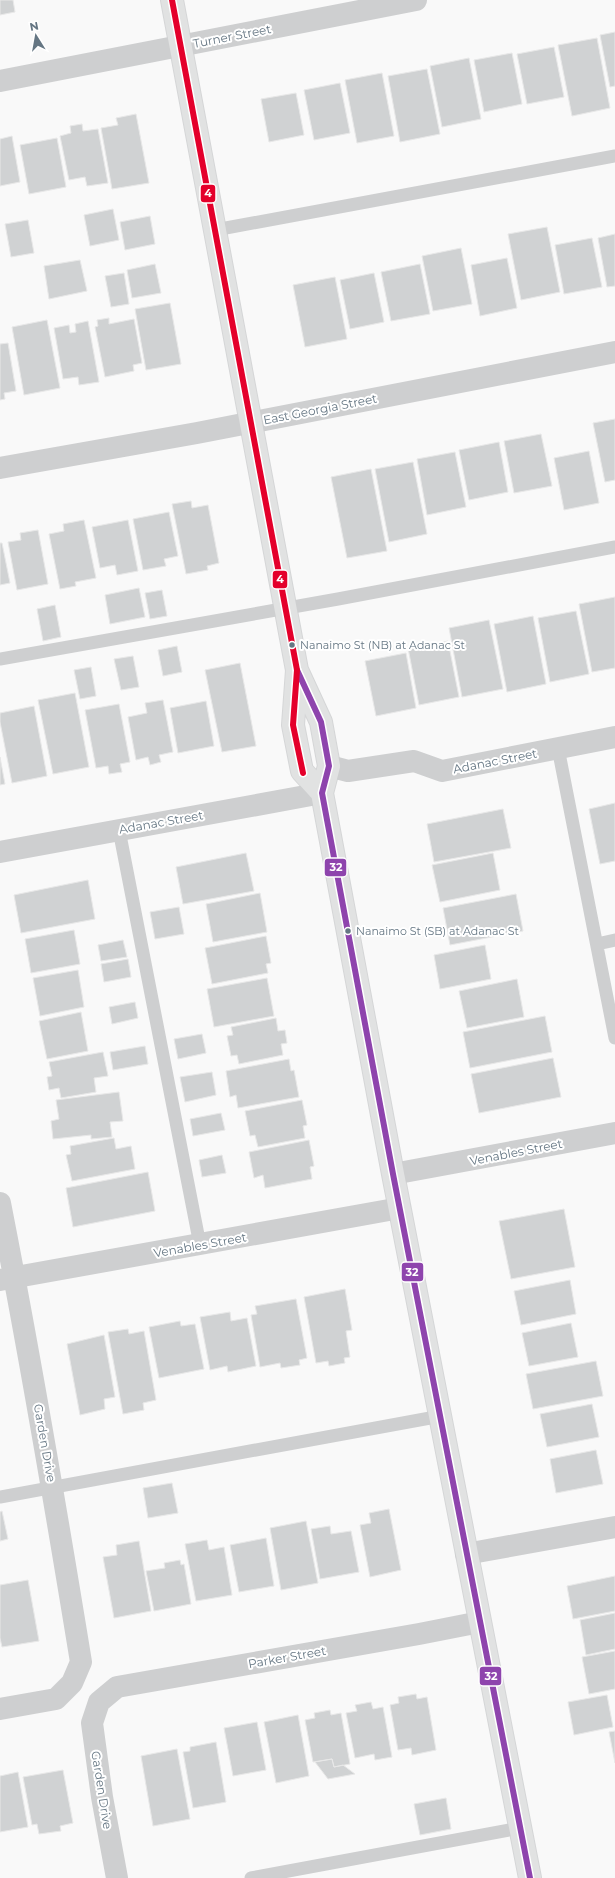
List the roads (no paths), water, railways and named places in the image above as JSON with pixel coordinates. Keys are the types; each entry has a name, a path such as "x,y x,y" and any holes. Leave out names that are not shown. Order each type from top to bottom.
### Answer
{"main road":[{"path":"172,0 297,670 321,722 329,766 322,793 393,1174 530,1878"},
{"path":"297,670 294,725 302,771 322,793"}],"street":[{"name":"Turner Street","path":"0,81 416,0"},
{"name":"East Georgia Street","path":"0,468 252,423 615,352"},
{"name":"Adanac Street","path":"329,766 348,771 414,761 442,771 615,737"},
{"name":"Adanac Street","path":"0,852 322,793"},
{"name":"Venables Street","path":"393,1174 615,1133"},
{"name":"Garden Drive","path":"0,1203 7,1279 53,1487 81,1662 72,1683 56,1699 0,1709"},
{"name":"Venables Street","path":"7,1279 400,1208"},
{"path":"466,1554 615,1527"},
{"name":"Parker Street","path":"99,1702 117,1687 411,1636 480,1622"},
{"name":"Garden Drive","path":"99,1702 92,1723 102,1797 118,1878"}],"lane":[{"path":"216,230 615,156"},
{"path":"0,659 615,547"},
{"path":"558,748 615,1038"},
{"path":"119,830 200,1245"},
{"path":"597,944 615,940"},
{"path":"0,1497 441,1416"},
{"path":"251,1878 520,1828"}],"place":[{"name":"Nanaimo St (NB) at Adanac St","path":"292,645"},
{"name":"Nanaimo St (SB) at Adanac St","path":"348,931"}]}
